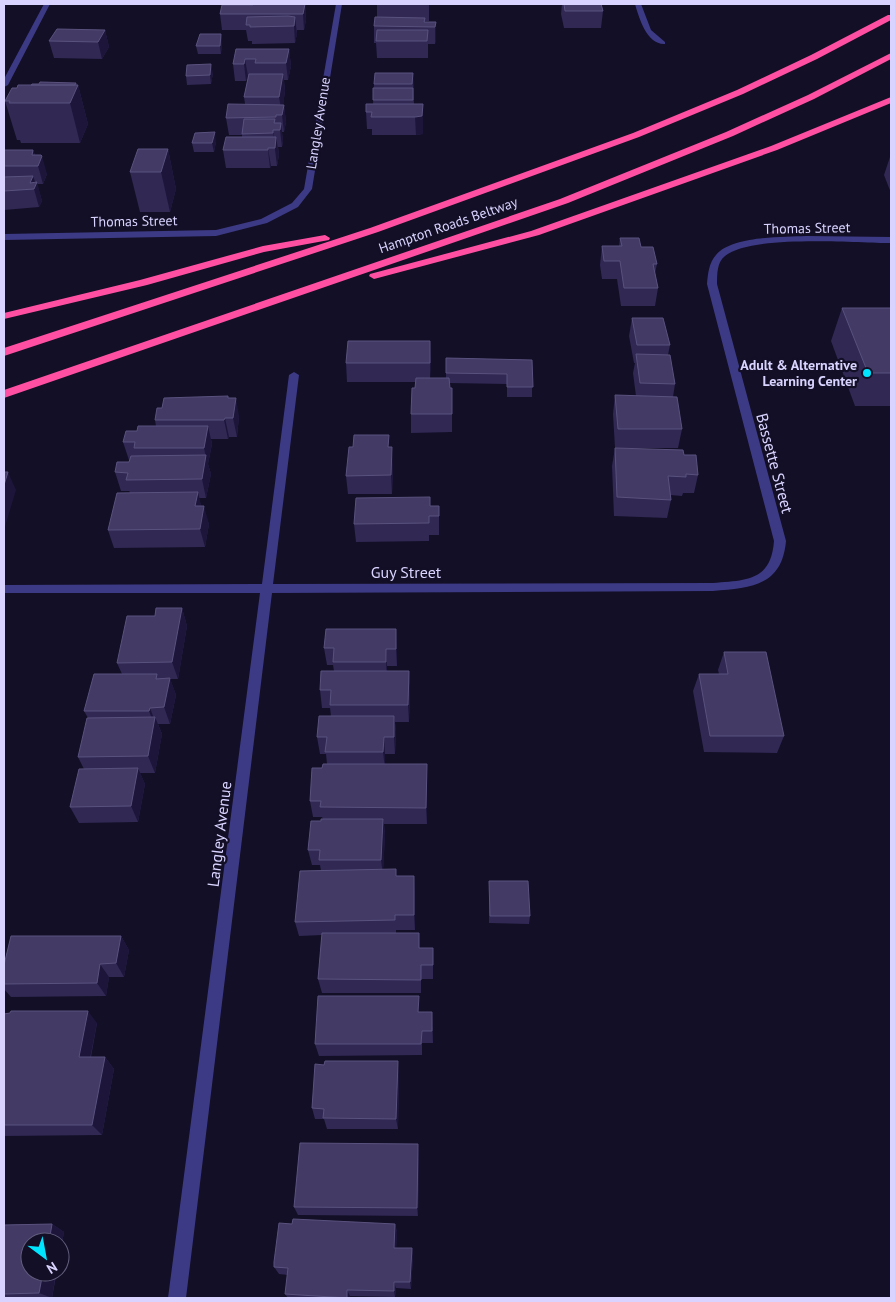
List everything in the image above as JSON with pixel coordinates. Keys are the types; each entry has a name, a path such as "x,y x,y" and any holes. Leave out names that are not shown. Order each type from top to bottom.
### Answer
{"highway":[{"name":"Hampton Roads Beltway","path":"4,352 374,230 636,135 740,92 814,57 891,17"},
{"name":"Hampton Roads Beltway","path":"4,394 564,201 656,165 758,121 891,56"},
{"path":"251,309 535,233 774,148 891,100"},
{"path":"4,316 144,283 263,249 374,230"}],"street":[{"path":"4,84 47,4"},
{"name":"Langley Avenue","path":"264,221 295,205 308,188 339,4"},
{"path":"638,4 648,31 663,44"},
{"name":"Thomas Street","path":"4,237 216,233 264,221"},
{"name":"Thomas Street","path":"725,251 748,244 778,241 891,240"},
{"name":"Bassette Street","path":"725,251 713,266 712,284 780,541"},
{"name":"Langley Avenue","path":"177,1298 294,375"},
{"name":"Guy Street","path":"4,589 713,587 742,585 765,577 778,562 781,551 780,541"}],"building":[{"path":"305,4 303,14 220,14 222,5"},
{"path":"564,4 601,4 603,11 565,11"},
{"path":"247,17 295,17 294,26 250,27 250,25 246,25"},
{"path":"375,17 425,18 424,22 436,22 435,27 374,26"},
{"path":"57,29 105,30 98,42 49,41"},
{"path":"377,30 428,30 427,41 376,41"},
{"path":"200,34 221,34 220,46 196,46"},
{"path":"236,49 289,49 286,63 255,63 256,59 245,59 244,64 233,64"},
{"path":"211,64 210,75 186,76 187,65"},
{"path":"375,73 413,73 412,84 374,84"},
{"path":"249,74 283,74 279,97 244,97"},
{"path":"40,82 76,83 75,85 31,85 39,84"},
{"path":"18,85 78,85 70,103 9,103 10,101 5,101 12,88 17,88"},
{"path":"373,88 413,88 413,100 373,100"},
{"path":"228,104 284,105 282,115 276,115 276,117 226,118"},
{"path":"366,104 423,104 422,116 371,117 372,112 366,112"},
{"path":"244,119 275,119 274,123 281,123 280,130 273,130 273,133 242,134"},
{"path":"215,132 212,143 192,143 195,133"},
{"path":"226,137 276,137 275,148 268,148 268,150 223,150"},
{"path":"138,149 168,149 161,172 130,172"},
{"path":"4,150 33,150 32,155 42,156 38,166 4,166"},
{"path":"33,176 30,183 37,182 34,189 4,191 4,177"},
{"path":"620,238 639,238 641,247 653,247 657,264 653,264 658,288 624,288 620,261 604,261 602,246 622,246"},
{"path":"842,308 891,308 891,373 868,373"},
{"path":"632,318 663,318 670,345 637,345"},
{"path":"348,341 430,341 430,363 346,363"},
{"path":"636,354 670,355 675,384 640,383"},
{"path":"446,358 532,360 533,387 507,387 507,374 446,373"},
{"path":"416,378 449,378 450,388 452,388 452,414 411,414 412,388 415,388"},
{"path":"615,395 677,397 682,429 618,429"},
{"path":"228,396 228,398 236,398 233,418 225,418 224,420 155,420 157,408 162,408 164,398"},
{"path":"138,426 208,426 204,448 134,448 135,442 123,442 126,431 137,431"},
{"path":"354,435 389,435 388,447 392,447 391,475 346,476 349,447 353,447"},
{"path":"615,448 683,450 684,455 696,455 698,475 686,474 686,477 668,476 671,500 617,497"},
{"path":"206,455 202,479 126,480 128,473 115,472 117,462 129,462 131,456"},
{"path":"4,472 8,472 4,485"},
{"path":"198,492 195,506 204,506 200,529 108,530 117,493"},
{"path":"430,497 430,506 439,506 439,516 429,516 429,523 354,524 356,498"},
{"path":"156,608 182,608 172,662 117,663 127,616 155,616"},
{"path":"326,629 396,629 396,649 386,649 386,662 333,662 334,648 324,648"},
{"path":"724,652 766,652 784,736 710,736 699,674 728,674"},
{"path":"321,671 409,671 408,705 330,705 331,690 320,690"},
{"path":"94,674 157,674 156,679 170,678 164,707 150,708 149,711 84,711"},
{"path":"319,716 394,716 394,737 384,737 383,752 325,752 327,737 317,737"},
{"path":"155,717 148,756 78,757 87,718"},
{"path":"323,764 427,764 426,808 320,807 321,801 310,801 312,768 322,768"},
{"path":"138,768 131,806 70,807 79,769"},
{"path":"321,819 383,819 381,860 319,860 320,850 308,850 311,821 321,821"},
{"path":"396,869 396,876 414,876 414,915 395,915 395,920 295,922 300,871"},
{"path":"489,881 528,881 530,916 490,916"},
{"path":"322,933 419,933 419,948 433,948 433,965 421,965 421,980 318,979"},
{"path":"11,936 121,936 116,963 100,964 97,983 4,984 4,965"},
{"path":"318,996 419,996 418,1012 432,1012 432,1031 422,1031 421,1044 315,1044"},
{"path":"11,1011 88,1011 79,1057 105,1057 92,1125 4,1125 4,1014"},
{"path":"325,1061 398,1061 396,1119 323,1118 324,1109 312,1108 315,1064 324,1065"},
{"path":"300,1143 418,1144 417,1208 294,1207"},
{"path":"293,1219 395,1224 394,1248 412,1248 410,1282 394,1282 394,1291 347,1290 347,1298 285,1294 288,1268 274,1267 274,1262 279,1223 292,1224"},
{"path":"52,1224 51,1232 20,1232 20,1282 41,1282 39,1293 4,1294 4,1225"}],"place":[{"name":"Adult & Alternative Learning Center","path":"867,373"}]}
